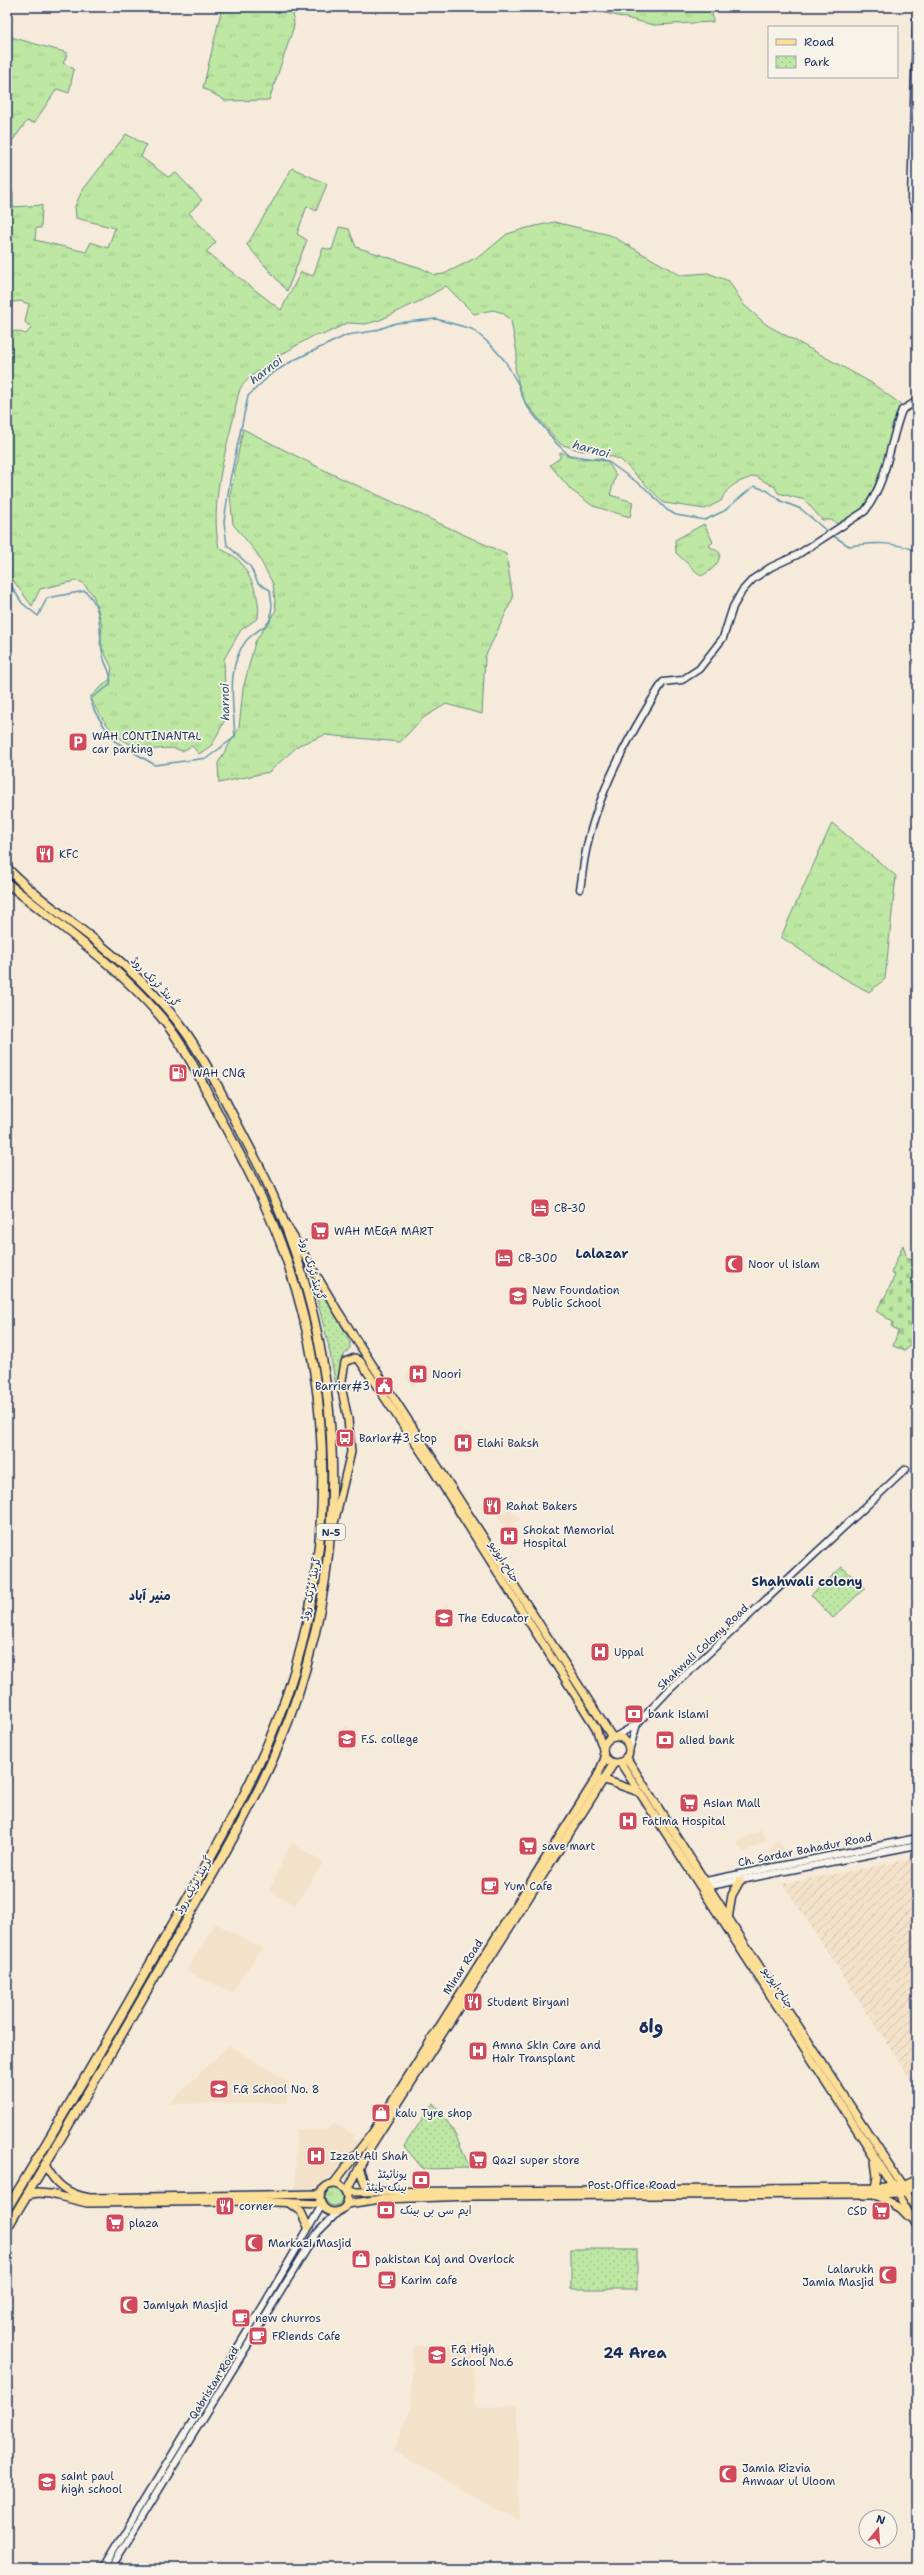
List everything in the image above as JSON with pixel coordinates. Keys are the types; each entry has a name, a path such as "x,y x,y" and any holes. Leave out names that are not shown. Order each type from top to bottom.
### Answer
{"highway":[{"name":"گرینڈ ٹرنک روڈ","path":"7,868 132,972 185,1031 212,1075 257,1160 286,1225 315,1316 329,1394 334,1461 331,1532 324,1586 298,1689 266,1774 244,1817 97,2078 7,2228"},
{"name":"گرینڈ ٹرنک روڈ","path":"7,883 124,979 162,1018 188,1055 257,1187 289,1267 303,1317 315,1379 319,1412 322,1492 313,1584 287,1694 257,1769 194,1886 88,2073 7,2209"},
{"path":"313,1584 324,1586"},
{"path":"88,2073 97,2078"}],"main road":[{"name":"جناح ایونیو","path":"286,1225 316,1271 339,1313 388,1386 431,1460 596,1728 602,1749"},
{"name":"جناح ایونیو","path":"331,1532 351,1452 348,1419 341,1386 345,1362 351,1358 360,1361 431,1460 614,1737"},
{"path":"614,1737 626,1742 627,1756 617,1763 606,1758 602,1749 605,1742 614,1737"},
{"name":"جناح ایونیو","path":"627,1756 703,1885 875,2160 898,2193 917,2226"},
{"name":"Minar Road","path":"521,1903 598,1777 606,1758"},
{"name":"جناح ایونیو","path":"617,1763 640,1792 728,1919 917,2208"},
{"name":"Minar Road","path":"334,2183 365,2150 521,1903 602,1779 617,1763"},
{"path":"602,1779 640,1792"},
{"path":"728,1919 732,1895 740,1881"},
{"name":"Minar Road","path":"347,2191 359,2168 365,2150"},
{"path":"875,2160 878,2177 874,2191 900,2208 917,2226"},
{"path":"45,2165 61,2187 76,2196 90,2198 320,2194"},
{"path":"359,2168 365,2184 385,2191"},
{"path":"334,2183 340,2185 347,2191 347,2204 338,2212 326,2210 321,2204 320,2194 326,2185 334,2183"},
{"name":"Post Office Road","path":"347,2191 874,2191 898,2193 915,2184"},
{"name":"Post Office Road","path":"874,2191 894,2187 905,2188"},
{"name":"Post Office Road","path":"347,2204 406,2198 556,2192"},
{"path":"27,2195 38,2193 50,2194 87,2203 289,2202 321,2204"},
{"path":"289,2202 301,2212 308,2227"}],"street":[{"path":"917,7 911,198 917,212"},
{"path":"580,889 585,856 609,782 646,709 663,682 682,680 699,669 723,638 733,607 747,585 771,567 797,555 846,525 865,511 873,501 885,473 902,410 917,401"},
{"name":"Shahwali Colony Road","path":"614,1737 637,1724 668,1691 906,1469"},
{"name":"Shahwali Colony Road","path":"627,1756 637,1724"},
{"name":"Ch. Sardar Bahadur Road","path":"703,1885 740,1881 917,1838"},
{"name":"Ch. Sardar Bahadur Road","path":"703,1885 806,1864 917,1845"},
{"name":"Qabristan Road","path":"111,2568 214,2393 321,2204"},
{"name":"Qabristan Road","path":"103,2568 308,2247 318,2232 338,2212"}],"shaded area":[{"name":"Noori","path":"423,1362 431,1372 413,1387 405,1376"},
{"name":"Elahi Baksh","path":"467,1432 474,1442 460,1453 454,1449 453,1443"},
{"path":"509,1508 520,1519 506,1529 498,1517"},
{"name":"The Educator","path":"447,1605 456,1619 441,1628 431,1617"},
{"name":"Uppal","path":"605,1641 612,1648 596,1662 593,1658 596,1655 588,1646 598,1642 601,1645"},
{"name":"F.S. college","path":"345,1726 358,1732 350,1752 337,1747"},
{"path":"761,1829 767,1841 743,1853 737,1842"},
{"path":"777,1840 792,1860 759,1868"},
{"path":"291,1842 323,1863 295,1905 269,1891"},
{"path":"917,1858 917,2089 783,1884"},
{"path":"215,1923 262,1948 232,1992 186,1972"},
{"path":"228,2045 289,2082 287,2103 169,2104"},
{"name":"Izzat Ali Shah","path":"334,2122 354,2135 352,2138 359,2143 336,2173 326,2180 321,2188 295,2189 296,2129 328,2130"},
{"path":"472,2343 475,2408 517,2405 519,2521 393,2451 411,2408 413,2346"}],"green space":[{"path":"222,7 274,7 293,10 294,26 269,100 226,101 203,88"},
{"path":"581,7 712,7 713,22 654,25"},
{"path":"7,36 68,53 63,63 74,69 69,93 57,89 34,123 27,121 13,140 7,138 7,114 11,110 7,109"},
{"path":"126,134 146,145 141,157 168,177 176,173 202,200 189,213 216,242 206,252 281,310 301,272 313,276 323,248 332,250 339,227 349,229 356,247 421,268 435,275 444,274 483,254 507,234 554,222 610,235 680,275 708,273 729,281 744,305 767,325 870,382 902,405 898,410 890,450 876,491 861,511 840,525 831,520 822,520 805,500 778,493 775,487 755,476 730,487 721,501 705,509 664,503 621,460 594,450 582,451 560,444 525,402 520,391 515,367 517,353 511,321 503,313 493,310 474,314 446,286 422,300 380,320 366,324 347,323 323,335 317,334 263,367 245,382 240,389 219,481 216,515 217,532 219,548 231,554 238,560 252,582 257,596 259,611 258,618 241,630 224,659 226,718 212,745 199,754 192,746 182,751 173,748 145,749 126,742 105,722 90,697 110,679 112,668 100,644 102,626 93,595 82,582 75,581 40,589 32,606 7,572 7,334 16,331 26,334 31,328 25,322 29,304 20,301 7,303 7,190 13,192 13,207 42,205 41,228 36,228 35,240 86,252 91,242 108,248 115,228 76,218 75,206 82,191"},
{"path":"292,168 327,184 316,211 307,206 297,234 307,240 287,291 247,245"},
{"path":"243,429 330,473 506,554 513,598 485,657 482,714 446,704 423,718 400,742 325,735 299,745 269,772 219,783 218,763 239,728 243,689 255,642 276,610 273,584 256,552 233,524 230,495"},
{"path":"560,452 578,459 601,458 607,461 616,475 610,495 633,502 630,517 593,506 571,490 550,465 560,458"},
{"path":"704,524 713,542 709,546 720,553 720,557 714,567 701,576 676,553 675,540"},
{"path":"832,823 896,876 885,979 869,992 838,975 781,937"},
{"path":"903,1245 907,1259 916,1260 917,1256 917,1335 905,1351 893,1346 898,1331 891,1326 893,1322 876,1311 887,1293 895,1275 891,1273"},
{"path":"311,1275 317,1277 350,1342 350,1348 344,1355 336,1386 328,1343"},
{"path":"842,1567 865,1588 833,1618 811,1595"},
{"path":"433,2103 445,2118 454,2133 469,2168 423,2169 404,2146"},
{"path":"334,2188 340,2191 343,2197 340,2203 334,2206 328,2203 325,2197 328,2191"},
{"path":"571,2249 637,2249 637,2289 571,2289"}],"waterway":[{"name":"harnoi","path":"7,579 22,603 38,616 47,598 85,591 91,597 98,613 103,655 110,675 110,685 90,699 95,712 113,740 155,765 207,758 235,737 232,688 235,663 239,651 246,641 254,633 270,622 272,605 270,590 258,583 250,566 227,545 224,522 230,480 248,396 271,374 294,360 347,335 374,331 396,323 436,319 472,329 491,345 505,361 518,384 526,405 557,444 569,455 607,461 645,488 667,510 676,515 705,520 724,511 754,486 768,491 781,501 801,509 829,533"},
{"name":"harnoi","path":"832,535 849,546 892,544 917,551"}],"place":[{"name":"WAH CONTINANTAL car parking","path":"78,742"},
{"name":"KFC","path":"45,854"},
{"name":"WAH CNG","path":"178,1073"},
{"name":"CB-30","path":"540,1208"},
{"name":"WAH MEGA MART","path":"320,1231"},
{"name":"CB-300","path":"504,1258"},
{"name":"Noor ul islam","path":"734,1264"},
{"name":"New Foundation Public School","path":"518,1296"},
{"name":"Noori","path":"418,1374"},
{"name":"Barrier#3","path":"384,1386"},
{"name":"Bariar#3 Stop","path":"345,1438"},
{"name":"Elahi Baksh","path":"463,1443"},
{"name":"Rahat Bakers","path":"492,1506"},
{"name":"Shokat Memorial Hospital","path":"509,1536"},
{"name":"The Educator","path":"444,1618"},
{"name":"Uppal","path":"600,1652"},
{"name":"bank islami","path":"634,1714"},
{"name":"F.S. college","path":"347,1739"},
{"name":"alied bank","path":"665,1740"},
{"name":"Asian Mall","path":"689,1803"},
{"name":"Fatima Hospital","path":"628,1821"},
{"name":"save mart","path":"528,1846"},
{"name":"Yum Cafe","path":"490,1886"},
{"name":"Student Biryani","path":"473,2002"},
{"name":"Amna Skin Care and Hair Transplant","path":"478,2051"},
{"name":"F.G School No. 8","path":"219,2089"},
{"name":"kalu Tyre shop","path":"381,2113"},
{"name":"Izzat Ali Shah","path":"316,2156"},
{"name":"Qazi super store","path":"478,2160"},
{"name":"یونائیٹڈ بینک لمیٹڈ","path":"421,2180"},
{"name":"corner","path":"225,2206"},
{"name":"ایم سی بی بینک","path":"386,2210"},
{"name":"CSD","path":"881,2211"},
{"name":"plaza","path":"115,2223"},
{"name":"Markazi Masjid","path":"254,2243"},
{"name":"pakistan Kaj and Overlock","path":"361,2259"},
{"name":"Lalarukh Jamia Masjid","path":"888,2275"},
{"name":"Karim cafe","path":"387,2280"},
{"name":"Jamiyah Masjid","path":"129,2305"},
{"name":"new churros","path":"241,2318"},
{"name":"FRiends Cafe","path":"258,2336"},
{"name":"F.G High School No.6","path":"437,2355"},
{"name":"Jamia Rizvia Anwaar ul Uloom","path":"728,2474"},
{"name":"saint paul high school","path":"47,2482"}],"district":[{"name":"Lalazar","path":"602,1253"},
{"name":"Shahwali colony","path":"807,1581"},
{"name":"منیر آباد","path":"150,1595"},
{"name":"واہ","path":"651,2026"},
{"name":"24 Area","path":"635,2353"}]}
